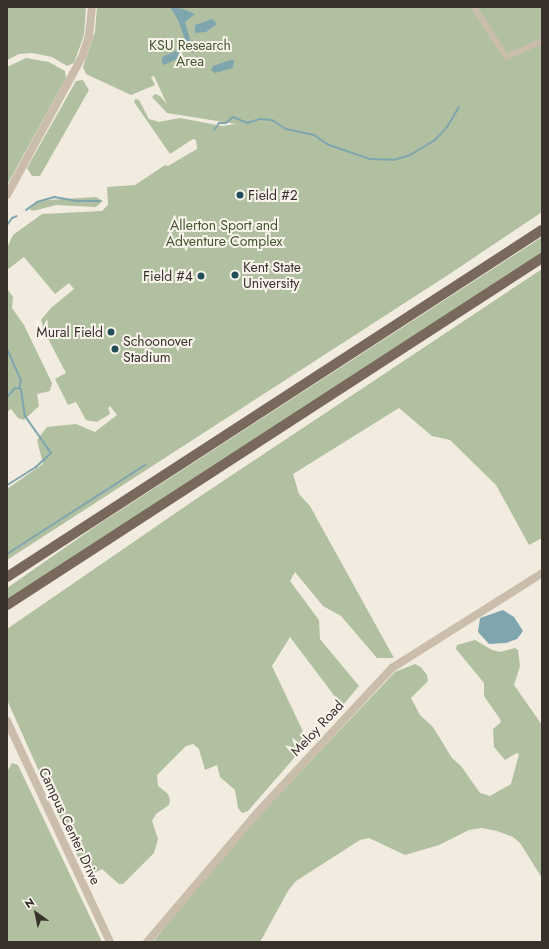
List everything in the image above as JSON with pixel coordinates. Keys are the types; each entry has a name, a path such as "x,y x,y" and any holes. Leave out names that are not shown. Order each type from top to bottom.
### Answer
{"main road":[{"path":"7,577 542,230"},
{"path":"7,605 542,258"}],"street":[{"path":"7,194 82,57 89,35 92,7"},
{"path":"474,7 506,57 542,41"},
{"name":"Meloy Road","path":"148,942 258,812 392,668 542,573"},
{"name":"Campus Center Drive","path":"7,721 110,942"}],"green space":[{"path":"7,7 86,7 84,35 74,63 67,66 52,57 32,53 19,54 7,60"},
{"name":"Kent State University","path":"97,7 542,7 542,212 448,275 7,560 7,489 43,464 37,440 47,427 76,424 95,432 117,415 110,406 108,408 110,414 97,422 86,420 76,402 68,405 55,379 66,373 44,331 41,320 51,308 74,289 69,283 55,294 24,257 7,270 7,248 13,235 42,214 102,211 108,205 107,187 135,185 165,165 168,166 197,149 196,140 193,139 170,154 134,102 135,99 139,100 149,119 159,122 180,118 222,126 236,124 167,113 152,97 155,94 160,96 167,104 154,76 151,77 155,85 131,95 86,74 83,67 95,31"},
{"path":"26,58 49,62 65,71 66,78 7,185 7,67"},
{"path":"83,80 89,90 40,176 32,176 27,168 76,81"},
{"path":"96,197 103,201 96,207 56,205 33,211 29,209 36,203 48,200"},
{"path":"542,237 542,254 7,601 7,588 96,526"},
{"path":"542,269 542,538 529,545 496,485 450,440 432,436 399,408 293,474 299,494 310,506 394,658 377,658 341,616 323,606 295,572 290,581 319,620 320,639 359,686 342,706 290,637 272,666 308,742 248,811 242,813 238,808 235,790 220,777 217,765 205,770 199,749 193,744 186,746 157,775 158,786 168,794 170,800 169,805 156,814 152,821 158,839 154,853 123,884 119,884 102,869 94,873 93,881 78,858 7,700 7,629 196,499"},
{"path":"7,289 13,297 12,308 24,325 52,383 50,391 37,394 39,406 24,420 18,418 11,409 7,412"},
{"path":"475,640 492,650 500,652 515,648 518,650 520,666 514,685 542,725 542,878 520,843 513,837 497,831 482,828 469,830 439,845 405,855 369,838 360,840 296,881 288,891 260,942 153,942 186,900 272,802 395,672 415,664 421,667 427,675 428,681 411,698 420,715 433,727 452,758 461,766 480,793 490,796 511,784 519,754 517,753 505,760 494,747 493,729 501,722 500,719 484,696 484,683 456,649 457,645"},
{"path":"12,763 18,765 102,942 7,942 7,772"}],"water":[{"path":"170,7 183,9 195,14 185,22 194,53 189,51 178,20"},
{"path":"212,19 217,24 206,32 195,33 195,25"},
{"path":"178,50 182,54 181,57 164,65 162,63 162,57"},
{"path":"234,60 233,68 215,73 211,70 213,66"},
{"path":"503,610 514,617 523,631 517,639 506,643 489,644 478,632 480,618"}],"waterway":[{"path":"214,130 219,123 226,123 233,117 247,123 260,119 272,120 286,129 314,135 329,145 370,159 393,160 410,155 435,140 447,127 459,107"},
{"path":"26,210 37,202 54,197 77,201 100,201"},
{"path":"7,225 12,218 17,216"},
{"path":"7,349 21,381 19,388"},
{"path":"7,397 15,388 21,389 25,416 51,453 36,467 7,485"},
{"path":"7,554 145,465"}],"place":[{"name":"Field #2","path":"240,195"},
{"name":"Kent State University","path":"235,275"},
{"name":"Field #4","path":"201,276"},
{"name":"Mural Field","path":"111,332"},
{"name":"Schoonover Stadium","path":"115,349"}],"park label":[{"name":"KSU Research Area","path":"190,54"},
{"name":"Allerton Sport and Adventure Complex","path":"224,234"}]}
